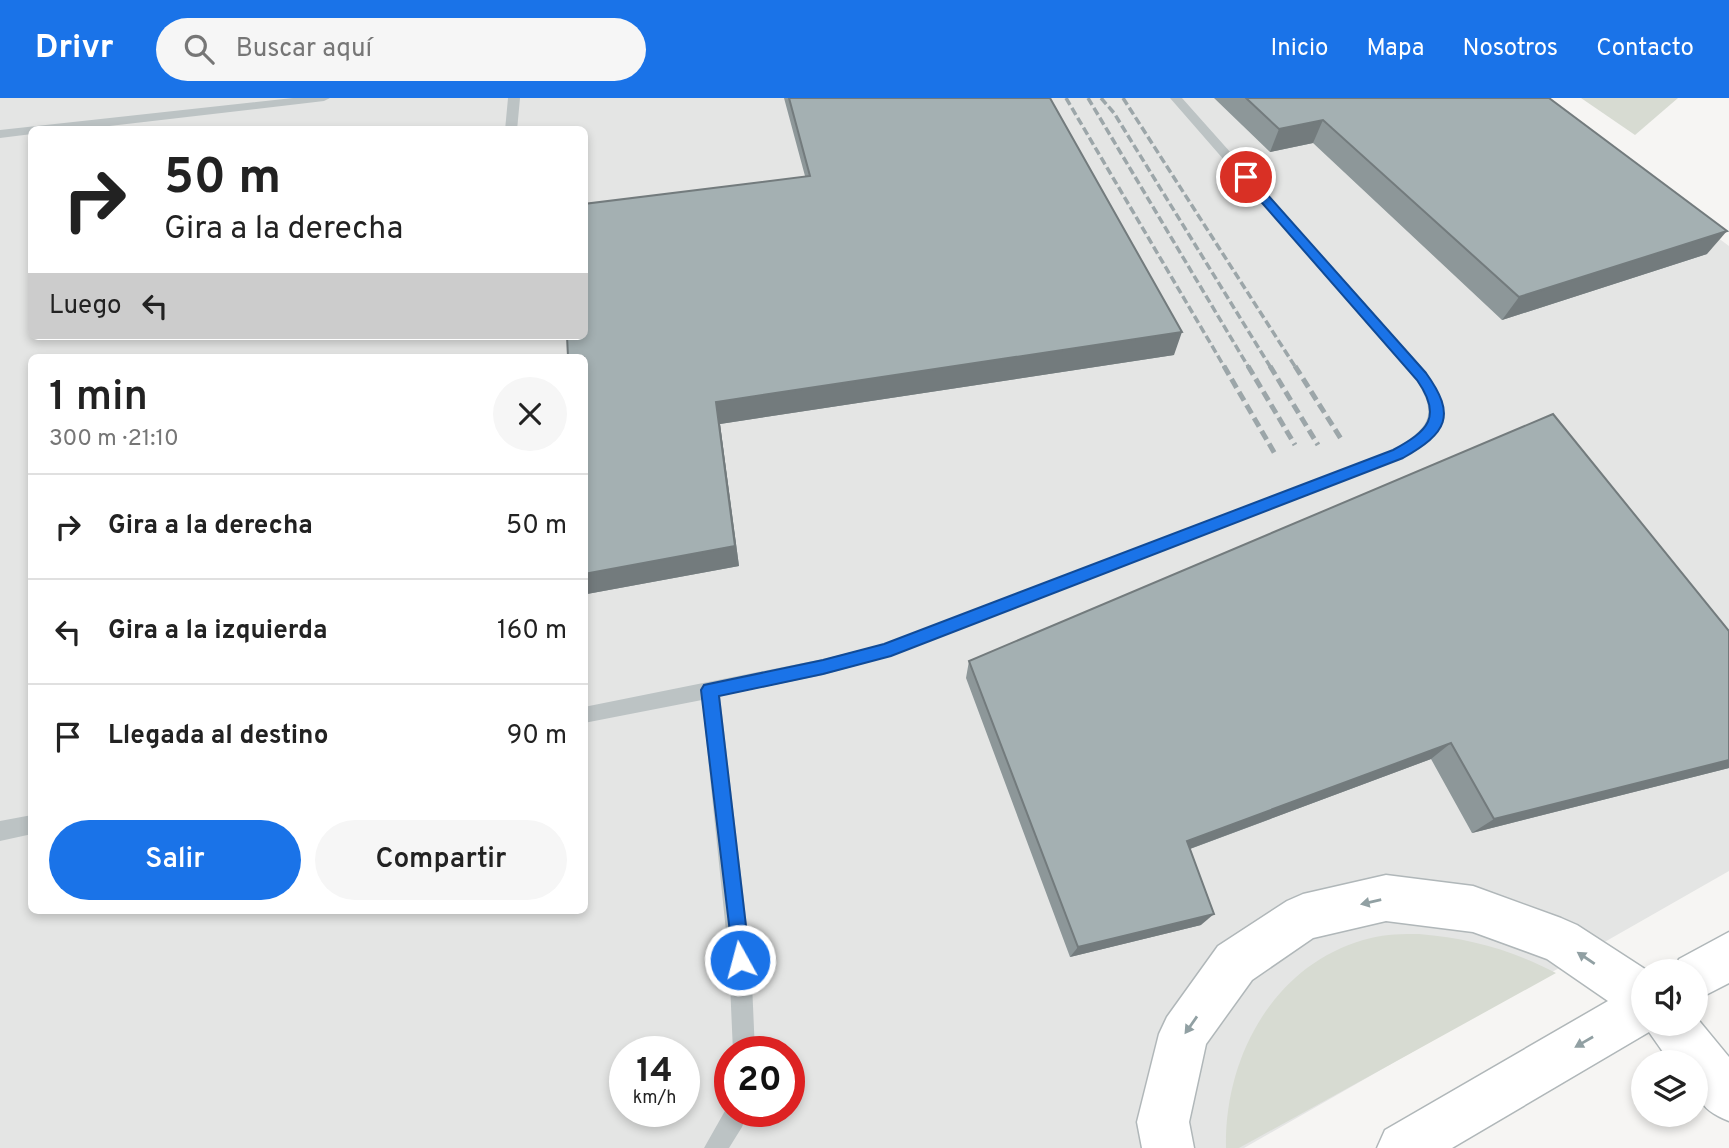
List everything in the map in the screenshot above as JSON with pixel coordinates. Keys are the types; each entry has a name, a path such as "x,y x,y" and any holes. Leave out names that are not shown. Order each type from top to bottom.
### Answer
{"main road":[{"path":"1168,1148 1163,1122 1184,1034 1234,963 1303,917 1385,898 1473,909 1561,941 1631,988"},
{"path":"1708,969 1729,956"},
{"path":"1403,1148 1631,1015"},
{"path":"1680,1036 1729,1096"}],"lane":[{"path":"75,126 324,98"},
{"path":"511,126 514,98"},
{"path":"588,714 823,667 886,651 1398,454 1423,440 1436,424 1437,409 1434,394 1421,376 1176,98"},
{"path":"0,134 28,130"},
{"path":"710,690 740,960 743,1036"},
{"path":"0,831 28,825"},
{"path":"716,1148 729,1127"}],"shaded area":[{"path":"0,98 1530,98 1729,246 1729,871 1244,1148 0,1148"},
{"path":"1581,98 1678,98 1635,135"},
{"path":"1419,934 1490,946 1556,973 1239,1148 1226,1148 1234,1079 1246,1047 1262,1017 1283,990 1308,967 1337,950 1371,938"}],"building":[{"path":"789,98 1050,98 1182,332 716,402 735,546 588,573 588,354 568,354 567,340 588,340 588,204 810,176"},
{"path":"1246,98 1549,98 1727,231 1519,297 1323,120 1279,129"},
{"path":"1553,414 1729,631 1729,760 1494,819 1451,743 1187,841 1214,914 1078,947 969,661"}],"railway":[{"path":"1066,98 1225,368"},
{"path":"1088,98 1249,368"},
{"path":"1101,98 1114,113 1271,368"},
{"path":"1123,98 1296,368"},
{"path":"1224,366 1275,454"},
{"path":"1248,366 1295,445"},
{"path":"1270,366 1318,445"},
{"path":"1295,366 1343,442"}],"route":[{"path":"740,960 710,690 886,651 1398,454 1423,440 1436,424 1434,394 1421,376 1246,177"}]}
